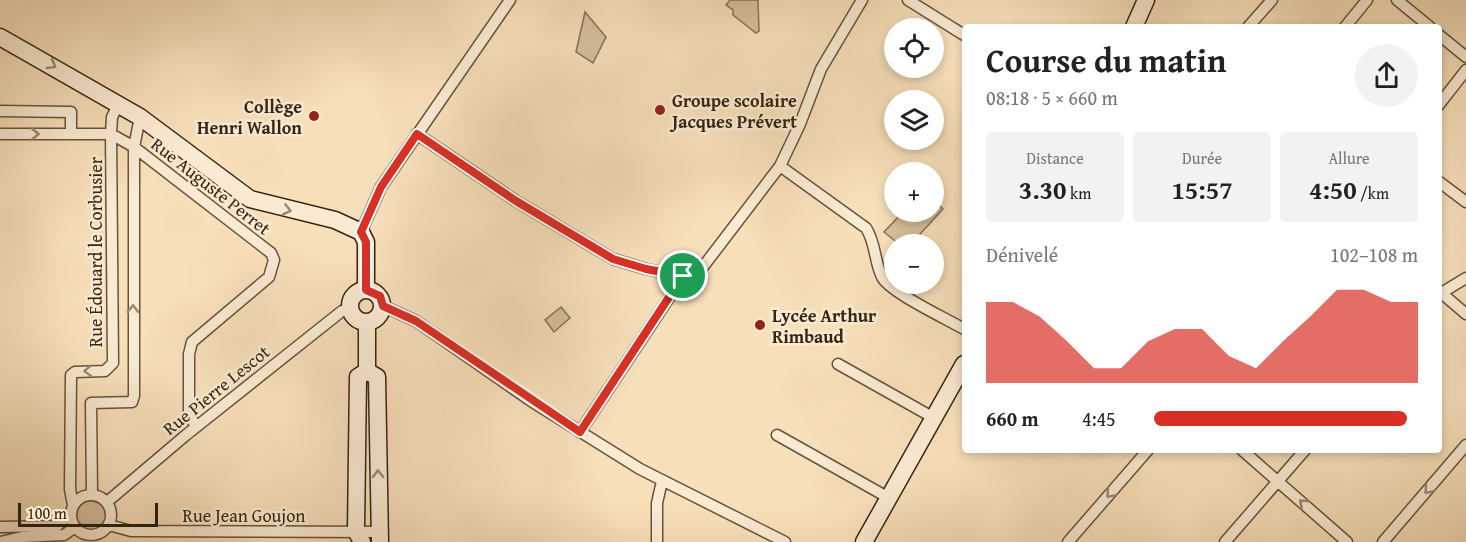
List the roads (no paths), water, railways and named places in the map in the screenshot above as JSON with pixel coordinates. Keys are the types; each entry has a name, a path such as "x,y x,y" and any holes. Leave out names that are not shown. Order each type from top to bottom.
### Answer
{"street":[{"path":"361,232 381,187 510,0"},
{"path":"417,134 516,201 613,259 646,269 683,276 696,276 780,166 800,124 821,69 862,0"},
{"path":"908,0 962,34"},
{"path":"1138,24 1146,0"},
{"path":"1251,24 1272,0"},
{"path":"1347,24 1367,0"},
{"path":"1397,0 1426,24"},
{"path":"0,37 119,103 250,199 335,220 361,232 366,242 366,290"},
{"path":"1442,37 1466,57"},
{"path":"1442,101 1466,70"},
{"name":"Rue Édouard le Corbusier","path":"71,509 71,375 75,372 105,371 113,363 111,134 112,117 119,103"},
{"path":"0,111 71,112 71,134"},
{"name":"Rue Édouard le Corbusier","path":"70,403 132,402 134,396 134,147 140,117"},
{"path":"0,134 111,134 134,147"},
{"name":"Rue Auguste Perret","path":"134,147 271,253 274,260 268,277 192,342 189,354 189,414 196,427"},
{"path":"780,166 866,228 872,238 879,267 888,285 962,328"},
{"path":"1442,184 1466,202"},
{"path":"580,432 683,276"},
{"path":"1442,290 1466,278"},
{"path":"366,290 380,296 383,306 376,319 366,322 356,318 350,309 354,296 366,290"},
{"path":"1442,294 1466,314"},
{"path":"383,306 416,321 580,432 662,481 784,542"},
{"name":"Rue Pierre Lescot","path":"107,502 196,427 342,311 350,309"},
{"path":"366,322 367,371"},
{"path":"838,364 934,418"},
{"path":"864,542 962,368"},
{"path":"359,536 358,377 367,371"},
{"path":"367,371 377,377 380,537"},
{"path":"91,403 92,495"},
{"path":"777,435 889,498"},
{"path":"1383,542 1466,445"},
{"path":"1068,542 1145,453"},
{"path":"1245,453 1347,542"},
{"path":"1225,542 1302,453"},
{"path":"657,542 657,503 662,481"},
{"path":"0,527 57,526 78,499 92,495 107,502 111,518 109,525 96,535 88,536 74,528"},
{"path":"71,509 74,528"},
{"name":"Rue Jean Goujon","path":"109,525 131,531 380,537"},
{"path":"1,542 64,535 74,528"}],"place":[{"name":"Groupe scolaire Jacques Prévert","path":"660,110"},
{"name":"Collège Henri Wallon","path":"314,116"},
{"name":"Lycée Arthur Rimbaud","path":"760,325"}]}
